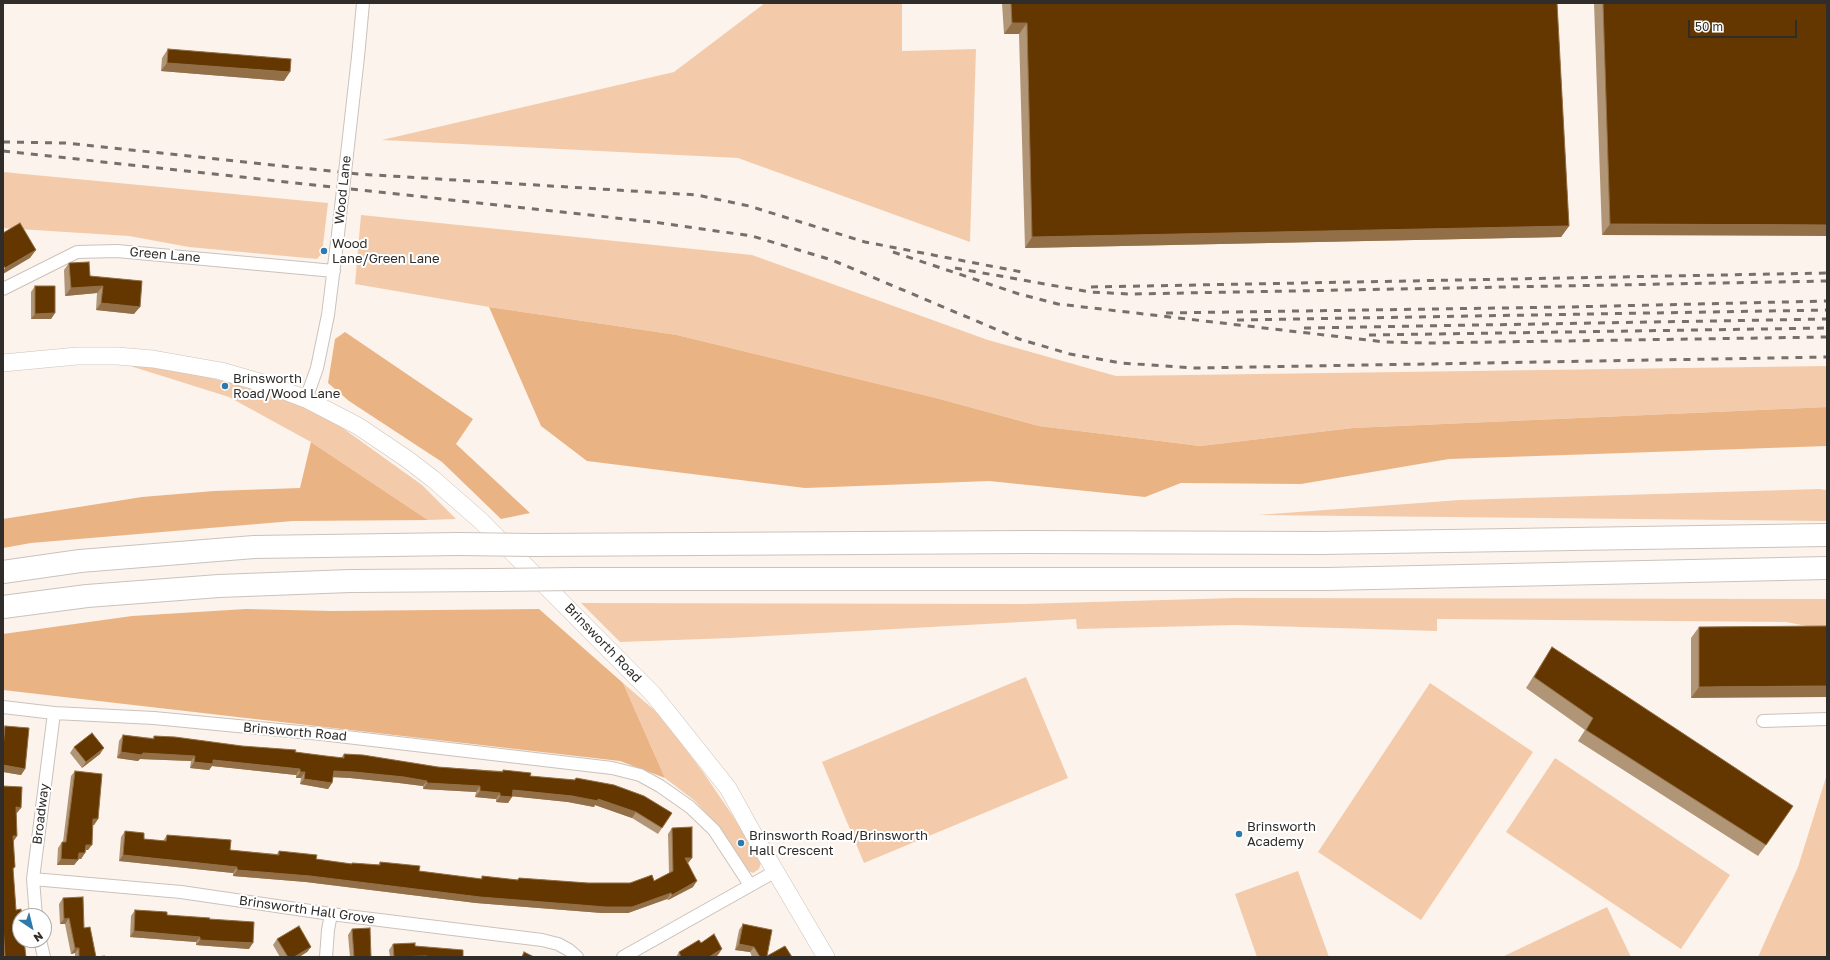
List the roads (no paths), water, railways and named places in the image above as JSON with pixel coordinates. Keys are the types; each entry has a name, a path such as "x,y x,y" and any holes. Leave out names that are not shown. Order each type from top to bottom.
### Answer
{"highway":[{"path":"3,572 80,561 254,547 458,544 535,545 1026,542 1321,543 1827,535"},
{"path":"3,607 88,596 219,586 350,581 576,579 1327,579 1827,568"}],"main road":[{"name":"Brinsworth Road","path":"3,363 77,356 117,356 153,359 221,371 266,384 306,399 364,429 433,479 481,521 653,694 728,788 826,957"}],"street":[{"name":"Wood Lane","path":"306,399 317,368 324,337 334,271 363,3"},
{"name":"Green Lane","path":"3,289 77,252 117,251 334,271"},
{"name":"Brinsworth Road","path":"3,707 54,713 154,718 321,734 612,768 640,775 660,786 690,807 714,830 750,885"},
{"name":"Broadway","path":"35,908 33,879 54,713"},
{"path":"1763,721 1827,719"},
{"path":"623,957 776,871"},
{"name":"Brinsworth Hall Grove","path":"33,879 181,892 331,914 542,940 558,944 569,950 577,957"},
{"path":"326,957 331,914"}],"railway":[{"path":"3,142 66,143 358,174 697,195 749,206 865,242 1022,272"},
{"path":"3,151 653,222 752,236 832,260 1019,339 1070,354 1121,363 1195,368 1827,357"},
{"path":"893,252 1019,294 1058,304 1385,342 1428,343 1827,337"},
{"path":"955,268 1090,292 1130,294 1827,281"},
{"path":"1091,287 1827,273"},
{"path":"1166,313 1568,307 1827,301"},
{"path":"1237,320 1827,310"},
{"path":"1304,328 1827,319"},
{"path":"1369,335 1827,328"}],"place":[{"name":"Wood Lane/Green Lane","path":"324,251"},
{"name":"Brinsworth Road/Wood Lane","path":"225,386"},
{"name":"Brinsworth Academy","path":"1239,834"},
{"name":"Brinsworth Road/Brinsworth Hall Crescent","path":"741,843"}]}
